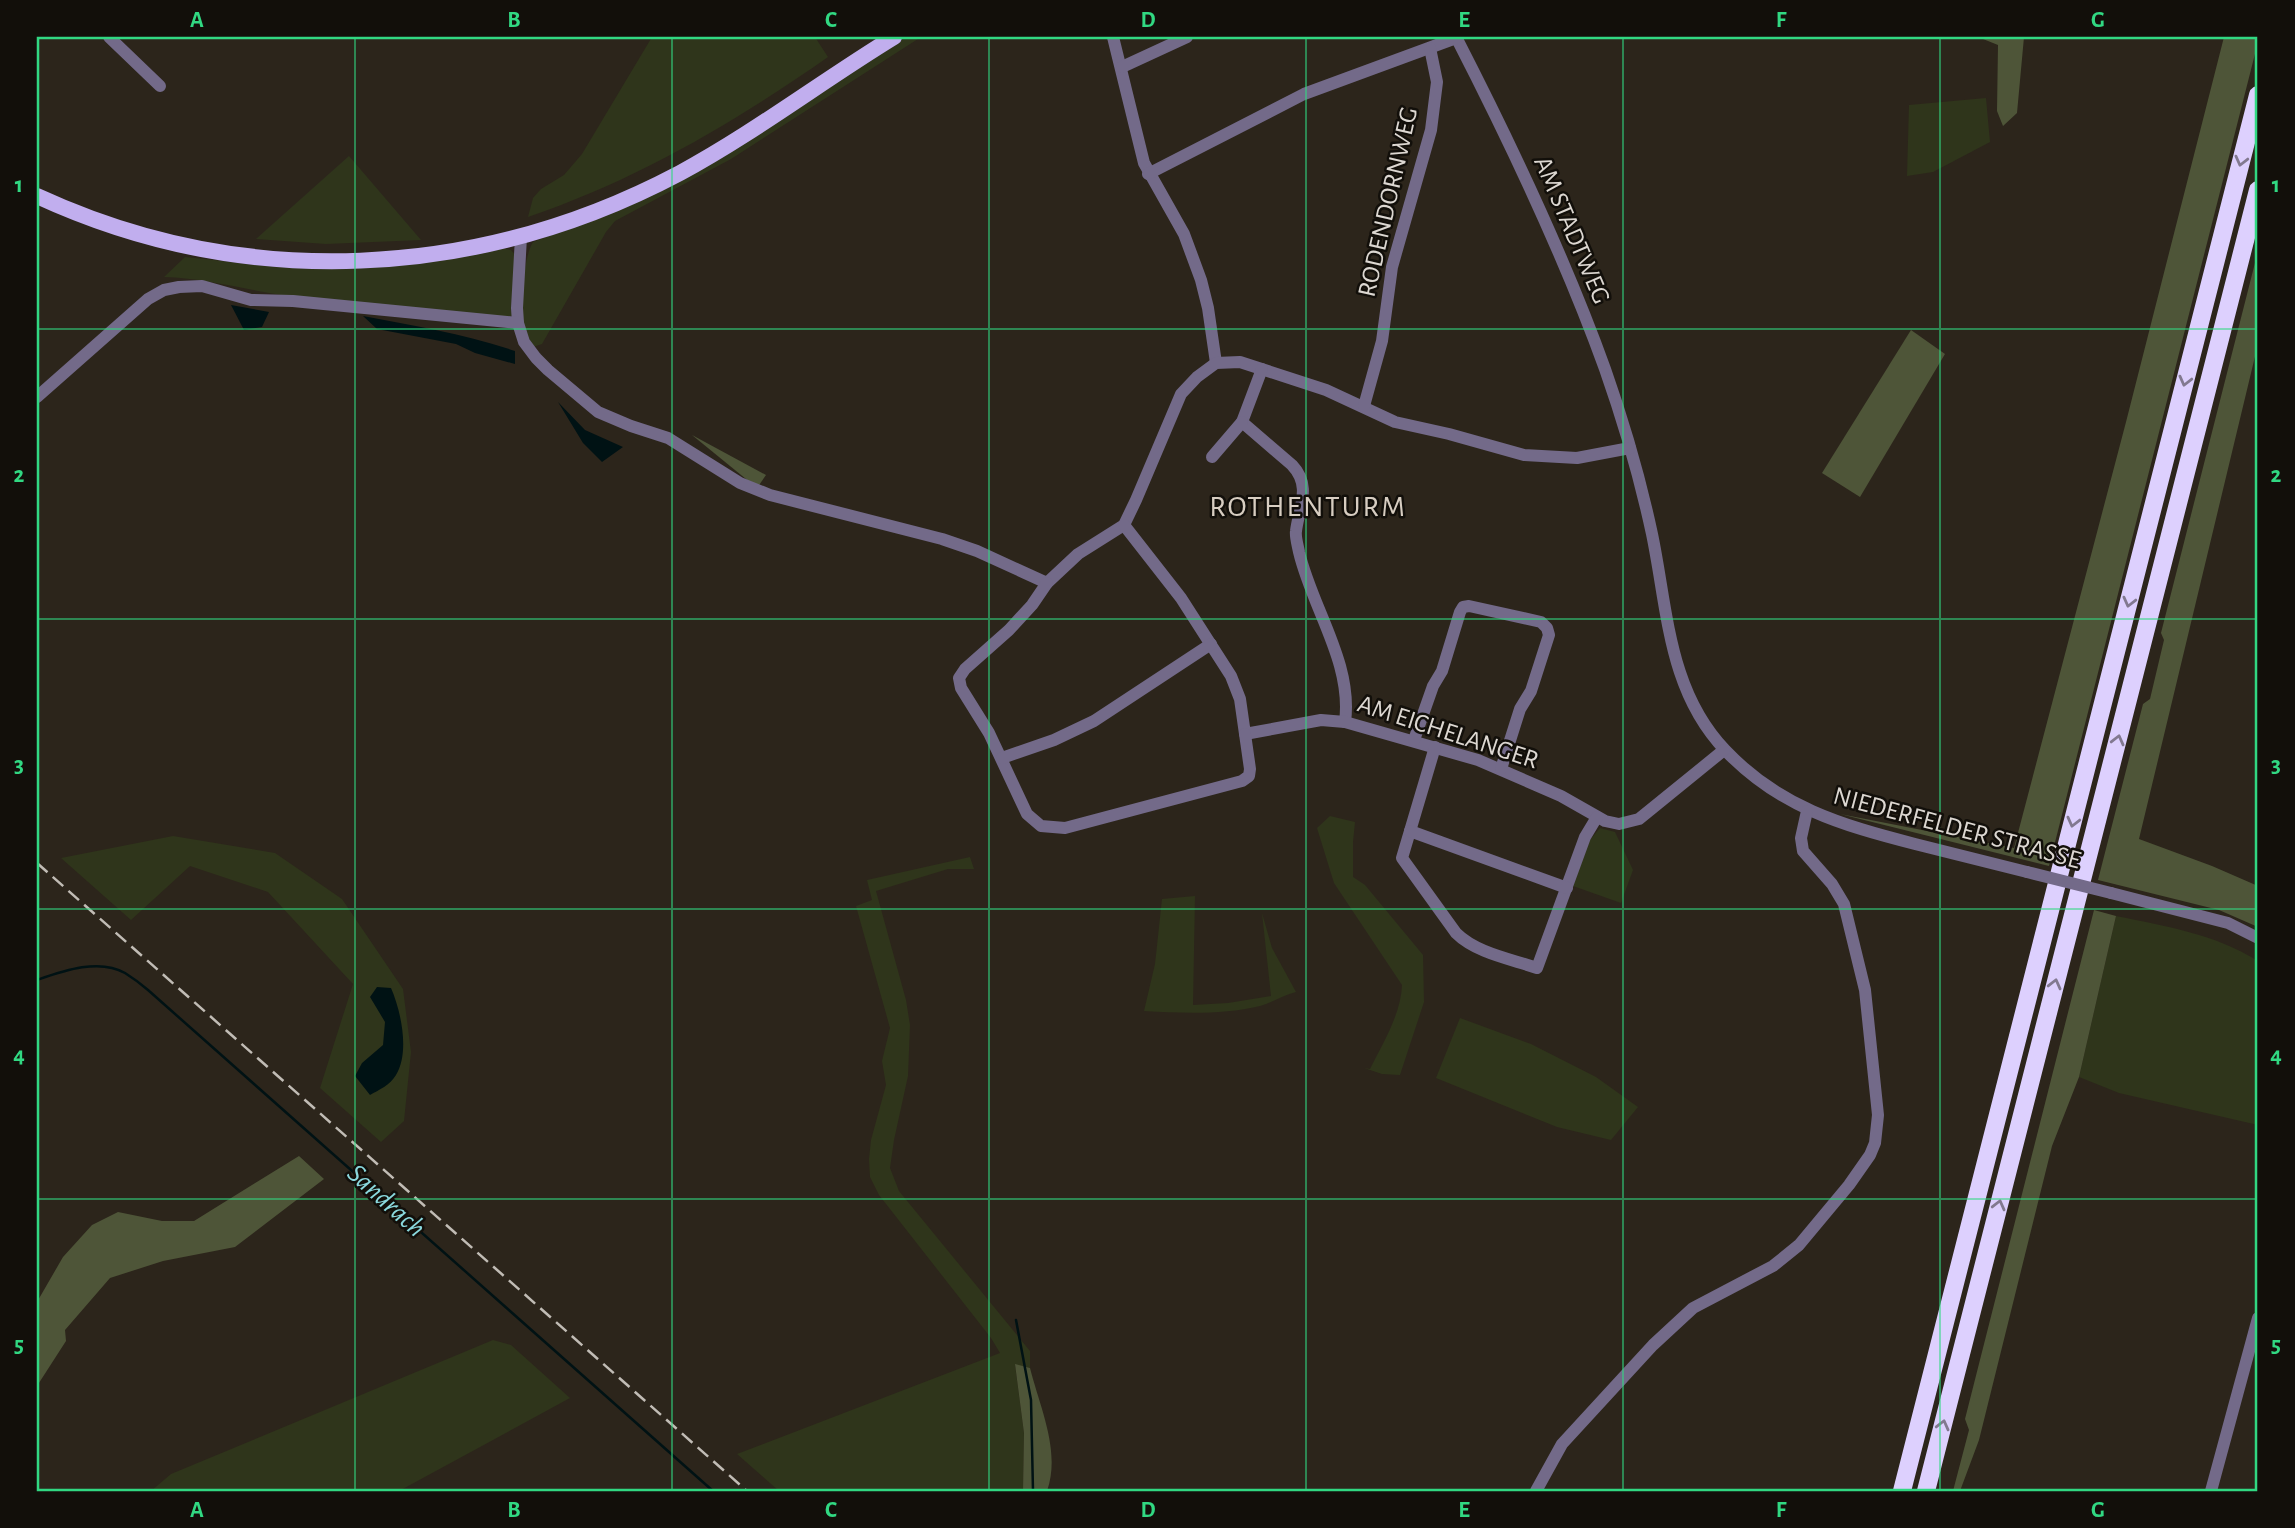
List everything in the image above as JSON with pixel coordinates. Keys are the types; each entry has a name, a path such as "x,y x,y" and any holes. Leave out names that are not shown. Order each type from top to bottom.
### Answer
{"highway":[{"path":"1902,1491 2258,95"},
{"path":"1926,1491 2258,190"}],"main road":[{"path":"37,196 99,222 166,241 264,258 333,261 402,259 463,251 521,237 608,207 681,172 783,110 894,37"}],"street":[{"path":"109,37 160,86"},
{"path":"1113,37 1148,174 1184,234 1192,255 1208,308 1216,363"},
{"path":"1122,67 1187,37"},
{"path":"1148,174 1304,94 1456,37"},
{"name":"AM STADTWEG","path":"1456,37 1507,138 1557,250 1605,370 1630,448"},
{"name":"RODENDORNWEG","path":"1364,406 1382,341 1392,267 1420,173 1433,117 1437,82 1430,48"},
{"path":"521,237 518,323 524,342 536,358 598,412 668,438 757,491 942,539 1047,583"},
{"path":"37,397 148,299 164,290 179,286 202,286 251,300 293,301 518,323"},
{"path":"1124,525 1181,598 1236,687 1245,734 1249,776 1242,781 1065,828 1049,828 1033,821 1021,804 1002,758 961,688 959,678 965,668 1021,617 1047,583 1078,554 1124,525 1181,394 1197,377 1216,363 1240,362 1326,390 1395,422 1528,456 1577,458 1630,448"},
{"path":"1212,457 1242,422 1262,369"},
{"path":"1242,422 1299,472 1304,493 1296,533 1300,554 1344,682 1347,709 1345,722"},
{"name":"NIEDERFELDER STRASSE","path":"1630,448 1652,536 1681,682 1699,717 1724,750 1771,790 1807,811 1857,829 2228,923 2258,938"},
{"path":"1414,740 1433,686 1442,671 1463,607 1469,606 1541,622 1549,635 1531,691 1520,709 1501,769"},
{"path":"1002,758 1054,740 1094,722 1210,644"},
{"name":"AM EICHELANGER","path":"1245,734 1321,720 1345,722 1414,740 1501,769 1561,796 1597,817 1619,824 1639,819 1724,750"},
{"path":"1435,747 1402,858 1456,933 1477,947 1537,968 1586,837 1597,817"},
{"path":"1536,1491 1553,1458 1568,1437 1659,1338 1693,1308 1773,1266 1799,1245 1849,1185 1875,1143 1878,1115 1865,990 1844,904 1832,884 1803,851 1801,838 1807,811"},
{"path":"1410,831 1567,888"},
{"path":"2211,1491 2258,1318"}],"green space":[{"path":"652,37 815,37 828,57 757,105 684,148 608,186 528,217 533,198 541,189 564,175 582,154"},
{"path":"905,37 921,37 731,159 615,221 606,232 542,344 533,347 524,326 522,307 525,271 533,242 616,210 771,126"},
{"path":"1978,37 2024,37 2017,113 2003,126 1997,111 1998,45"},
{"path":"2224,37 2258,37 2258,42 2049,866 1840,814 2014,848"},
{"path":"1986,98 1990,142 1933,172 1907,176 1909,105"},
{"path":"349,156 421,240 326,244 256,239"},
{"path":"503,248 511,250 516,256 512,315 507,320 309,299 164,277 185,257 283,267 349,268 426,261"},
{"path":"2258,251 2258,344 2139,839 2258,886 2258,927 2219,910 2098,880 2143,704 2150,699 2164,640 2161,633"},
{"path":"1911,330 1945,354 1860,497 1822,473"},
{"path":"692,435 766,475 757,488"},
{"path":"1330,816 1355,822 1353,877 1365,885 1423,955 1424,1002 1400,1075 1382,1074 1364,1068 1370,1069 1391,1028 1402,985 1334,883 1317,828"},
{"path":"1600,828 1615,832 1633,870 1621,903 1573,886 1590,840"},
{"path":"173,836 275,853 342,899 403,989 411,1052 404,1121 381,1142 320,1088 353,984 268,892 190,866 131,920 61,858"},
{"path":"970,857 974,869 948,869 876,891 906,1000 910,1025 908,1076 890,1168 899,1191 1030,1351 1030,1368 1015,1365 1024,1433 1023,1491 779,1491 737,1454 1000,1353 879,1195 870,1177 871,1140 886,1085 882,1061 890,1028 856,906 872,900 867,880"},
{"path":"1195,896 1193,1005 1271,996 1262,913 1272,948 1296,992 1260,1006 1232,1011 1144,1011 1155,964 1162,899"},
{"path":"2094,910 2116,916 2079,1077 2052,1146 1979,1440 1960,1491 1953,1491 1969,1430 1965,1419"},
{"path":"2116,916 2207,938 2258,961 2258,1125 2119,1093 2079,1077"},
{"path":"1460,1018 1531,1044 1596,1077 1638,1107 1611,1140 1557,1127 1436,1078"},
{"path":"299,1156 324,1179 235,1247 163,1261 110,1278 65,1330 66,1341 37,1386 37,1302 63,1257 92,1225 118,1212 162,1221 194,1221"},
{"path":"493,1340 511,1345 570,1398 399,1491 151,1491 171,1474"},
{"path":"1015,1364 1030,1368 1048,1430 1052,1461 1047,1491 1023,1491 1024,1433"}],"shaded area":[{"path":"231,305 269,312 262,327 244,330"},
{"path":"363,316 439,331 515,351 515,364 475,353 456,344 377,329"},
{"path":"558,402 585,430 623,447 602,462 583,443"},
{"path":"377,987 391,988 395,997 401,1020 403,1055 394,1079 370,1095 355,1076 362,1063 383,1045 385,1022 370,997"}],"waterway":[{"name":"Sandrach","path":"37,980 93,966 115,969 137,981 713,1491"},
{"path":"1016,1320 1031,1400 1033,1491"}],"railway":[{"path":"37,863 747,1491"}],"district":[{"name":"ROTHENTURM","path":"1308,507"}]}
